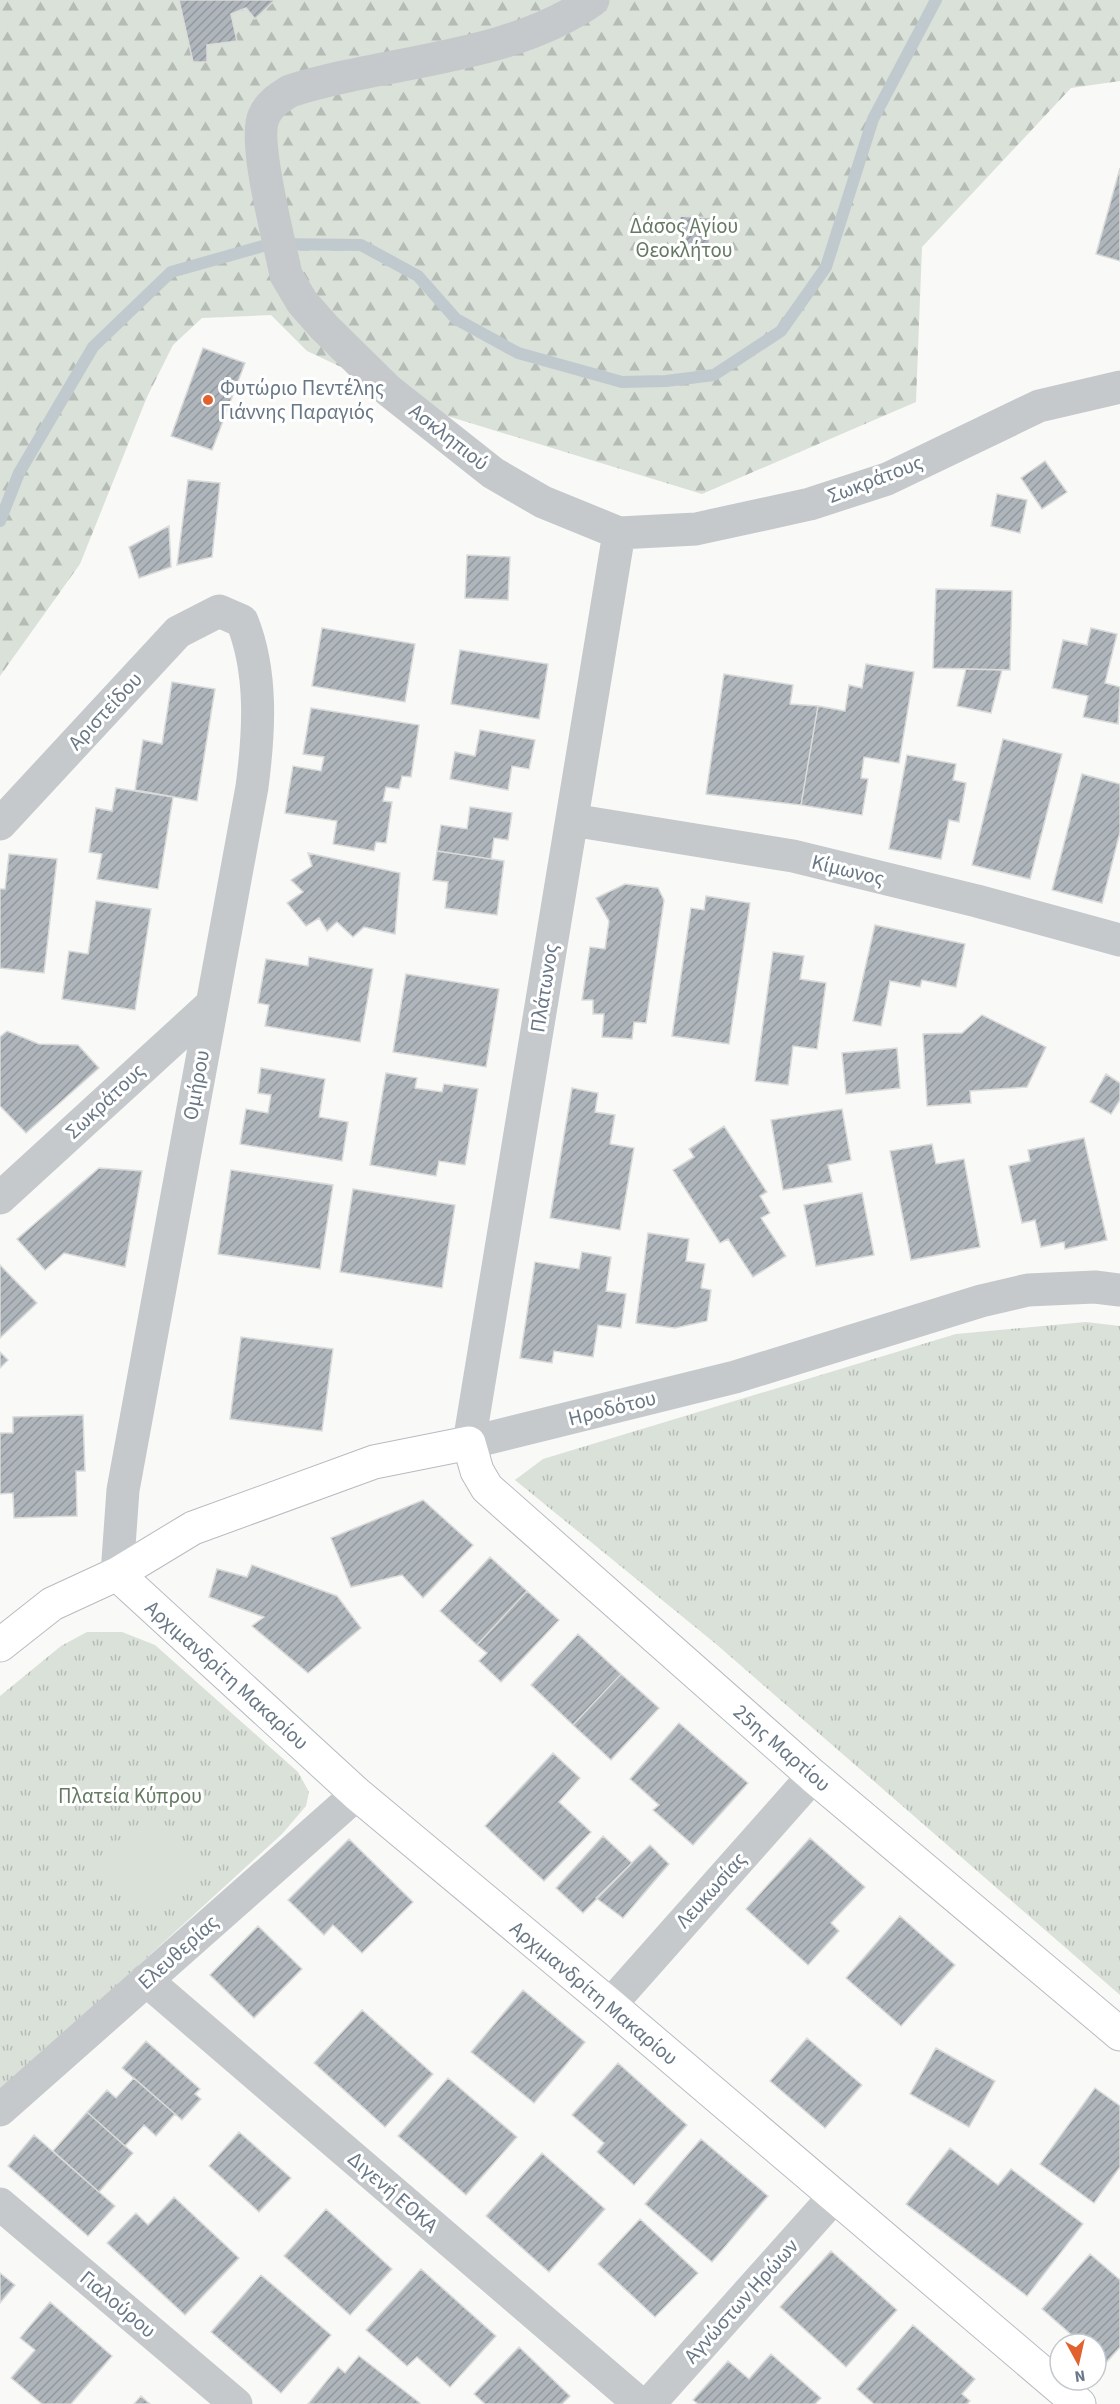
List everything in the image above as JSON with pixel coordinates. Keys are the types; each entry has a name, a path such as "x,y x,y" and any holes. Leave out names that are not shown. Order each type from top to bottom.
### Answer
{"street":[{"name":"Ασκληπιού","path":"593,0 567,18 480,48 290,91 272,102 263,116 260,129 262,153 286,275 292,288 309,310 388,390 493,473 543,502 619,533"},
{"name":"Σωκράτους","path":"619,533 696,529 810,504 887,479 1039,406 1120,387"},
{"name":"Πλάτωνος","path":"469,1443 619,533"},
{"name":"Αριστείδου","path":"0,824 178,632 219,611"},
{"name":"Ομήρου","path":"117,1574 123,1490 252,787 259,735 251,642 242,621 219,611"},
{"name":"Κίμωνος","path":"572,820 793,856 977,901 1120,940"},
{"name":"Σωκράτους","path":"0,1198 211,1005"},
{"name":"Ηροδότου","path":"117,1574 203,1524 374,1462 469,1443 735,1377 981,1301 1028,1290 1095,1287 1120,1290"},
{"name":"25ης Μαρτίου","path":"469,1443 477,1471 487,1488 813,1776 1120,2034"},
{"path":"0,1645 52,1604 117,1574"},
{"name":"Αρχιμανδρίτη Μακαρίου","path":"117,1574 357,1794 1079,2404"},
{"name":"Λευκωσίας","path":"609,2005 813,1776"},
{"name":"Ελευθερίας","path":"0,2110 357,1794"},
{"name":"Διγενή ΕΟΚΑ","path":"146,1980 640,2404"},
{"name":"Αγνώστων Ηρώων","path":"649,2404 833,2198"},
{"name":"Γιαλούρου","path":"0,2204 236,2404"}],"green space":[{"name":"Δάσος Αγίου Θεοκλήτου","path":"0,0 1120,0 1120,81 1071,88 922,247 916,402 702,494 441,414 307,351 271,315 202,318 173,345 147,397 80,564 0,676"},
{"path":"1086,1322 1120,1326 1120,1995 716,1644 515,1480 543,1459 956,1334"},
{"name":"Πλατεία Κύπρου","path":"87,1632 122,1632 155,1645 298,1772 309,1792 306,1806 282,1834 0,2092 0,1696 61,1646"},
{"path":"154,1811 201,1868 145,1914 98,1858"}],"building":[{"path":"179,0 275,0 255,19 246,8 231,14 237,41 207,45 207,62 193,62"},
{"path":"1120,168 1120,261 1096,254"},
{"path":"680,216 711,218 708,258 677,257"},
{"name":"Φυτώριο Πεντέλης Γιάννης Παραγιός","path":"203,348 245,363 212,450 171,436"},
{"path":"1045,461 1067,492 1042,509 1021,478"},
{"path":"188,480 220,483 212,557 177,565"},
{"path":"997,494 1027,500 1020,533 991,526"},
{"path":"169,526 171,567 139,578 129,547"},
{"path":"467,555 510,557 508,600 465,598"},
{"path":"936,589 1012,591 1010,670 933,668"},
{"path":"322,628 415,644 405,702 312,686"},
{"path":"1091,628 1117,634 1105,683 1120,687 1118,724 1083,717 1088,696 1052,688 1063,640 1087,645"},
{"path":"460,650 548,664 539,719 451,704"},
{"path":"866,664 914,672 899,763 864,757 861,778 868,779 862,815 801,805 818,706 845,711 849,685 862,688"},
{"path":"966,669 1002,670 991,713 957,706"},
{"path":"724,674 793,685 790,704 818,706 801,805 706,794"},
{"path":"172,682 215,689 197,801 135,790 143,740 162,744"},
{"path":"311,708 419,725 411,777 402,776 399,789 386,787 383,801 392,802 386,843 376,842 374,851 333,844 337,821 285,813 293,766 321,771 324,757 303,754"},
{"path":"480,730 535,740 529,769 512,766 508,790 450,779 455,752 475,756"},
{"path":"1003,739 1062,754 1030,879 972,865"},
{"path":"907,755 956,764 953,780 966,783 959,822 949,820 941,859 889,849"},
{"path":"1082,774 1120,784 1120,832 1102,903 1052,890"},
{"path":"116,788 173,797 158,889 97,879 102,854 89,852 96,808 112,811"},
{"path":"470,807 512,813 508,840 494,838 491,859 437,851 441,825 467,829"},
{"path":"437,851 504,861 497,915 445,908 448,882 433,880"},
{"path":"308,853 400,873 395,934 364,927 353,937 337,922 327,931 319,918 306,926 287,903 303,892 291,880 312,866"},
{"path":"9,854 57,859 44,973 0,968 0,889 5,889"},
{"path":"625,884 658,888 664,900 646,1023 634,1022 632,1039 602,1037 604,1014 593,1014 593,1000 582,1000 590,947 605,949 609,921 596,898"},
{"path":"706,896 750,903 729,1044 672,1036 691,908 704,910"},
{"path":"96,901 151,909 135,1010 62,999 69,951 88,954"},
{"path":"875,925 965,944 956,987 922,980 920,987 890,981 881,1026 853,1021"},
{"path":"773,952 804,956 800,979 826,983 817,1049 793,1046 788,1085 755,1081"},
{"path":"309,957 373,969 360,1042 265,1026 269,1005 258,1003 266,959 308,966"},
{"path":"406,974 499,989 486,1067 393,1052"},
{"path":"982,1015 1046,1047 1027,1087 970,1091 971,1103 927,1106 923,1034 962,1033"},
{"path":"7,1031 39,1044 78,1045 99,1068 26,1133 0,1106 0,1037"},
{"path":"897,1048 900,1088 846,1094 842,1053"},
{"path":"261,1068 325,1079 319,1117 348,1122 342,1161 240,1144 246,1109 268,1113 271,1095 258,1093"},
{"path":"386,1073 417,1078 415,1088 442,1092 444,1084 478,1089 465,1165 439,1161 436,1176 370,1165"},
{"path":"1106,1074 1120,1083 1120,1100 1111,1114 1090,1102"},
{"path":"572,1088 598,1093 595,1112 615,1115 610,1144 634,1148 620,1230 550,1218"},
{"path":"842,1109 851,1160 828,1165 832,1182 783,1190 771,1120"},
{"path":"724,1126 767,1192 760,1196 770,1213 761,1218 786,1256 753,1277 728,1239 720,1243 673,1170 694,1157 689,1149"},
{"path":"1084,1138 1107,1240 1065,1249 1064,1242 1041,1247 1035,1220 1022,1223 1009,1166 1030,1161 1028,1150"},
{"path":"932,1144 936,1164 964,1159 980,1247 911,1260 890,1151"},
{"path":"99,1168 142,1171 125,1267 64,1253 45,1270 17,1239"},
{"path":"231,1170 333,1185 320,1269 218,1254"},
{"path":"353,1189 455,1205 442,1288 340,1272"},
{"path":"862,1193 874,1255 816,1266 804,1205"},
{"path":"648,1233 689,1239 686,1261 705,1264 701,1288 711,1290 707,1321 675,1328 636,1323"},
{"path":"582,1252 611,1257 606,1291 626,1294 621,1328 598,1325 593,1357 554,1351 552,1363 520,1358 535,1262 579,1269"},
{"path":"0,1265 37,1303 0,1338"},
{"path":"241,1337 333,1349 322,1431 230,1419"},
{"path":"0,1352 8,1360 0,1368"},
{"path":"83,1415 85,1471 76,1471 77,1516 14,1518 13,1493 0,1494 0,1433 13,1433 13,1417"},
{"path":"423,1500 473,1545 423,1598 402,1575 351,1587 331,1538"},
{"path":"490,1557 527,1591 477,1645 440,1611"},
{"path":"252,1565 337,1596 361,1628 308,1673 252,1626 264,1617 209,1597 217,1569 247,1577"},
{"path":"527,1591 559,1620 501,1682 479,1661 487,1653 477,1645"},
{"path":"578,1634 621,1674 573,1725 531,1685"},
{"path":"621,1674 659,1708 611,1760 573,1725"},
{"path":"679,1723 748,1783 693,1845 653,1810 659,1805 630,1779"},
{"path":"553,1753 580,1778 559,1802 591,1832 544,1881 485,1826"},
{"path":"603,1836 632,1863 583,1913 556,1888"},
{"path":"810,1838 865,1887 831,1923 839,1931 808,1965 746,1909"},
{"path":"349,1839 413,1902 362,1953 333,1925 324,1935 288,1900"},
{"path":"650,1845 669,1864 623,1918 596,1898"},
{"path":"900,1916 955,1965 901,2026 846,1978"},
{"path":"258,1926 302,1969 254,2018 210,1975"},
{"path":"523,1990 585,2042 534,2103 471,2052"},
{"path":"362,2010 433,2074 385,2127 314,2063"},
{"path":"807,2038 862,2085 825,2128 770,2081"},
{"path":"146,2041 200,2089 195,2094 201,2099 182,2120 122,2068"},
{"path":"936,2048 995,2081 969,2127 910,2094"},
{"path":"618,2063 687,2125 634,2185 597,2152 604,2143 572,2115"},
{"path":"134,2078 175,2114 156,2136 144,2125 125,2146 87,2112 107,2090 116,2098"},
{"path":"448,2078 517,2137 466,2195 398,2136"},
{"path":"1095,2088 1120,2106 1120,2167 1094,2203 1040,2164"},
{"path":"87,2112 133,2153 99,2192 53,2151"},
{"path":"239,2132 291,2178 259,2212 209,2166"},
{"path":"34,2135 115,2206 88,2236 8,2166"},
{"path":"701,2139 768,2196 712,2262 645,2204"},
{"path":"950,2148 998,2185 1011,2169 1083,2224 1027,2296 906,2204"},
{"path":"542,2153 605,2209 549,2272 486,2216"},
{"path":"174,2197 239,2258 185,2315 107,2243 136,2213 148,2225"},
{"path":"326,2209 392,2269 350,2315 284,2256"},
{"path":"640,2219 698,2273 655,2317 598,2264"},
{"path":"831,2251 897,2310 846,2367 780,2307"},
{"path":"1090,2254 1120,2280 1120,2347 1108,2361 1108,2332 1068,2332 1042,2309"},
{"path":"421,2269 496,2336 450,2387 417,2357 407,2366 366,2330"},
{"path":"0,2273 15,2285 0,2303"},
{"path":"261,2275 331,2335 281,2393 211,2332"},
{"path":"50,2302 112,2356 71,2404 42,2404 11,2378 35,2350 20,2338"},
{"path":"913,2325 975,2379 962,2394 970,2401 967,2404 874,2404 857,2389"},
{"path":"519,2347 570,2396 562,2404 485,2404 474,2394"},
{"path":"771,2354 821,2398 815,2404 698,2404 693,2400 728,2361 749,2379"},
{"path":"359,2356 420,2403 308,2404 338,2367 345,2373"},
{"path":"141,2396 150,2404 134,2404"}],"waterway":[{"path":"0,521 19,473 93,347 171,272 270,244 361,245 418,276 456,319 518,353 622,382 666,381 714,375 781,331 826,267 873,119 936,0"}],"place":[{"name":"Φυτώριο Πεντέλης Γιάννης Παραγιός","path":"208,400"}]}
